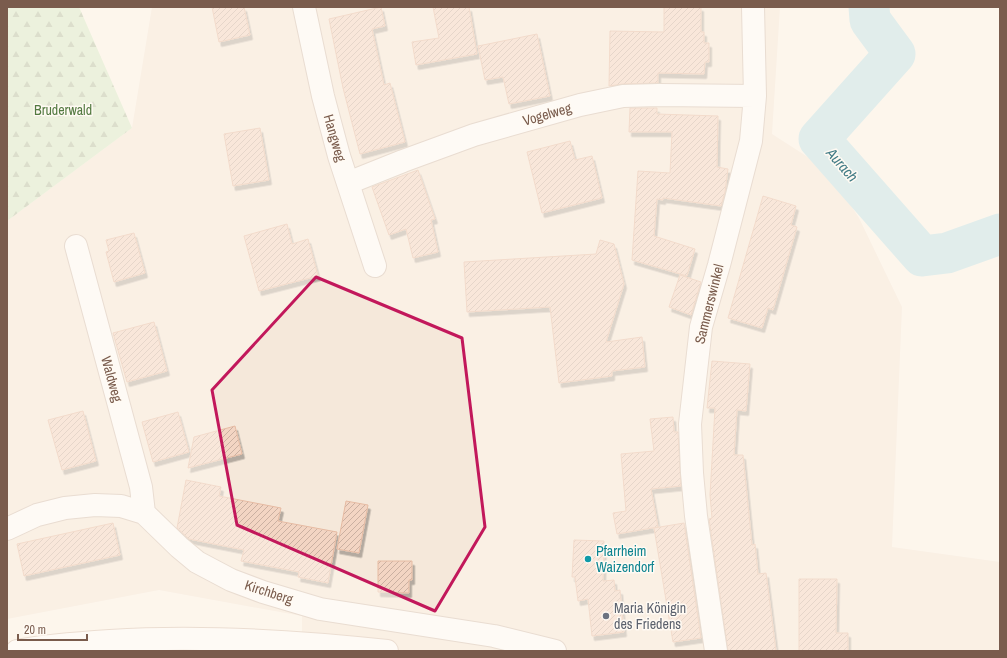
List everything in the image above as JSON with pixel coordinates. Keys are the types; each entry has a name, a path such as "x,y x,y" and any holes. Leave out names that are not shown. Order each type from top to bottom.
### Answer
{"street":[{"name":"Hangweg","path":"304,7 323,96 339,156 375,266"},
{"name":"Sammerswinkel","path":"716,651 696,516 690,424 701,327 719,265 750,141 755,96 753,7"},
{"name":"Vogelweg","path":"348,183 474,135 580,105 623,96 755,96"},
{"name":"Waldweg","path":"76,246 141,487 144,513"},
{"name":"Kirchberg","path":"7,529 37,515 65,508 95,505 121,506 144,513 179,547 197,562 231,580 263,592 320,608 494,636 555,651"},
{"path":"17,651 84,642 147,638 192,638 316,643 387,651"}],"highlighted area":[{"path":"316,277 462,338 485,527 435,611 237,525 212,390"}],"shaded area":[{"path":"152,7 780,7 772,134 828,170 859,218 902,307 892,547 1000,562 1000,651 302,651 302,616 159,590 7,619 7,221 132,128"}],"green space":[{"name":"Bruderwald","path":"7,7 79,7 132,128 7,221"}],"building":[{"path":"212,7 244,7 250,35 219,42"},
{"path":"381,7 385,26 372,29 384,85 390,83 405,142 360,154 343,88 329,19"},
{"path":"433,7 469,7 477,54 416,65 412,42 439,38"},
{"path":"664,7 701,7 701,32 704,32 704,43 709,43 709,62 705,62 704,74 658,73 658,83 609,86 610,31 664,32"},
{"path":"537,34 550,96 509,104 503,77 485,80 478,46"},
{"path":"630,108 657,108 657,114 718,116 717,167 728,169 725,192 721,206 663,198 663,200 657,199 654,236 695,249 687,276 632,260 638,171 670,173 672,132 629,132"},
{"path":"260,128 269,180 233,186 224,134"},
{"path":"570,141 575,160 592,156 602,198 542,213 527,152"},
{"path":"418,170 435,219 431,220 438,252 413,258 406,229 389,235 372,187"},
{"path":"763,196 796,206 791,225 797,227 773,310 768,308 762,328 728,318"},
{"path":"287,224 292,244 308,239 318,276 259,291 244,236"},
{"path":"134,233 145,273 114,282 106,252 109,251 106,240"},
{"path":"600,240 614,244 624,284 606,342 642,337 645,367 612,371 612,376 559,383 550,307 467,312 464,262 596,254"},
{"path":"680,275 701,282 691,315 669,307"},
{"path":"154,322 167,371 127,382 113,333"},
{"path":"712,361 750,364 746,411 737,410 734,455 743,455 752,545 755,544 758,574 766,573 776,651 728,651 709,519 712,518 710,495 715,408 707,408"},
{"path":"83,411 96,461 62,470 48,420"},
{"path":"178,412 189,452 153,462 142,422"},
{"path":"673,417 674,432 678,432 681,486 651,489 658,527 617,534 613,513 626,511 621,454 654,451 650,419"},
{"path":"235,426 242,454 188,468 194,437"},
{"path":"186,480 221,487 219,496 281,508 278,521 337,532 328,583 298,577 299,572 241,561 244,550 189,539 177,528"},
{"path":"346,501 368,505 359,553 337,549"},
{"path":"113,523 120,555 24,576 17,544"},
{"path":"684,523 701,638 673,642 654,528"},
{"path":"574,540 604,541 603,581 614,580 615,591 620,590 624,632 592,636 588,599 578,601 575,577 572,577"},
{"path":"378,561 412,561 412,580 409,580 409,593 378,592"},
{"path":"799,579 837,579 836,633 848,633 848,651 799,651"}],"waterway":[{"name":"Aurach","path":"869,7 870,20 895,54 819,139 922,256 947,253 1000,234"}],"place":[{"name":"Pfarrheim Waizendorf","path":"588,559"},
{"name":"Maria Königin des Friedens","path":"606,616"}]}
